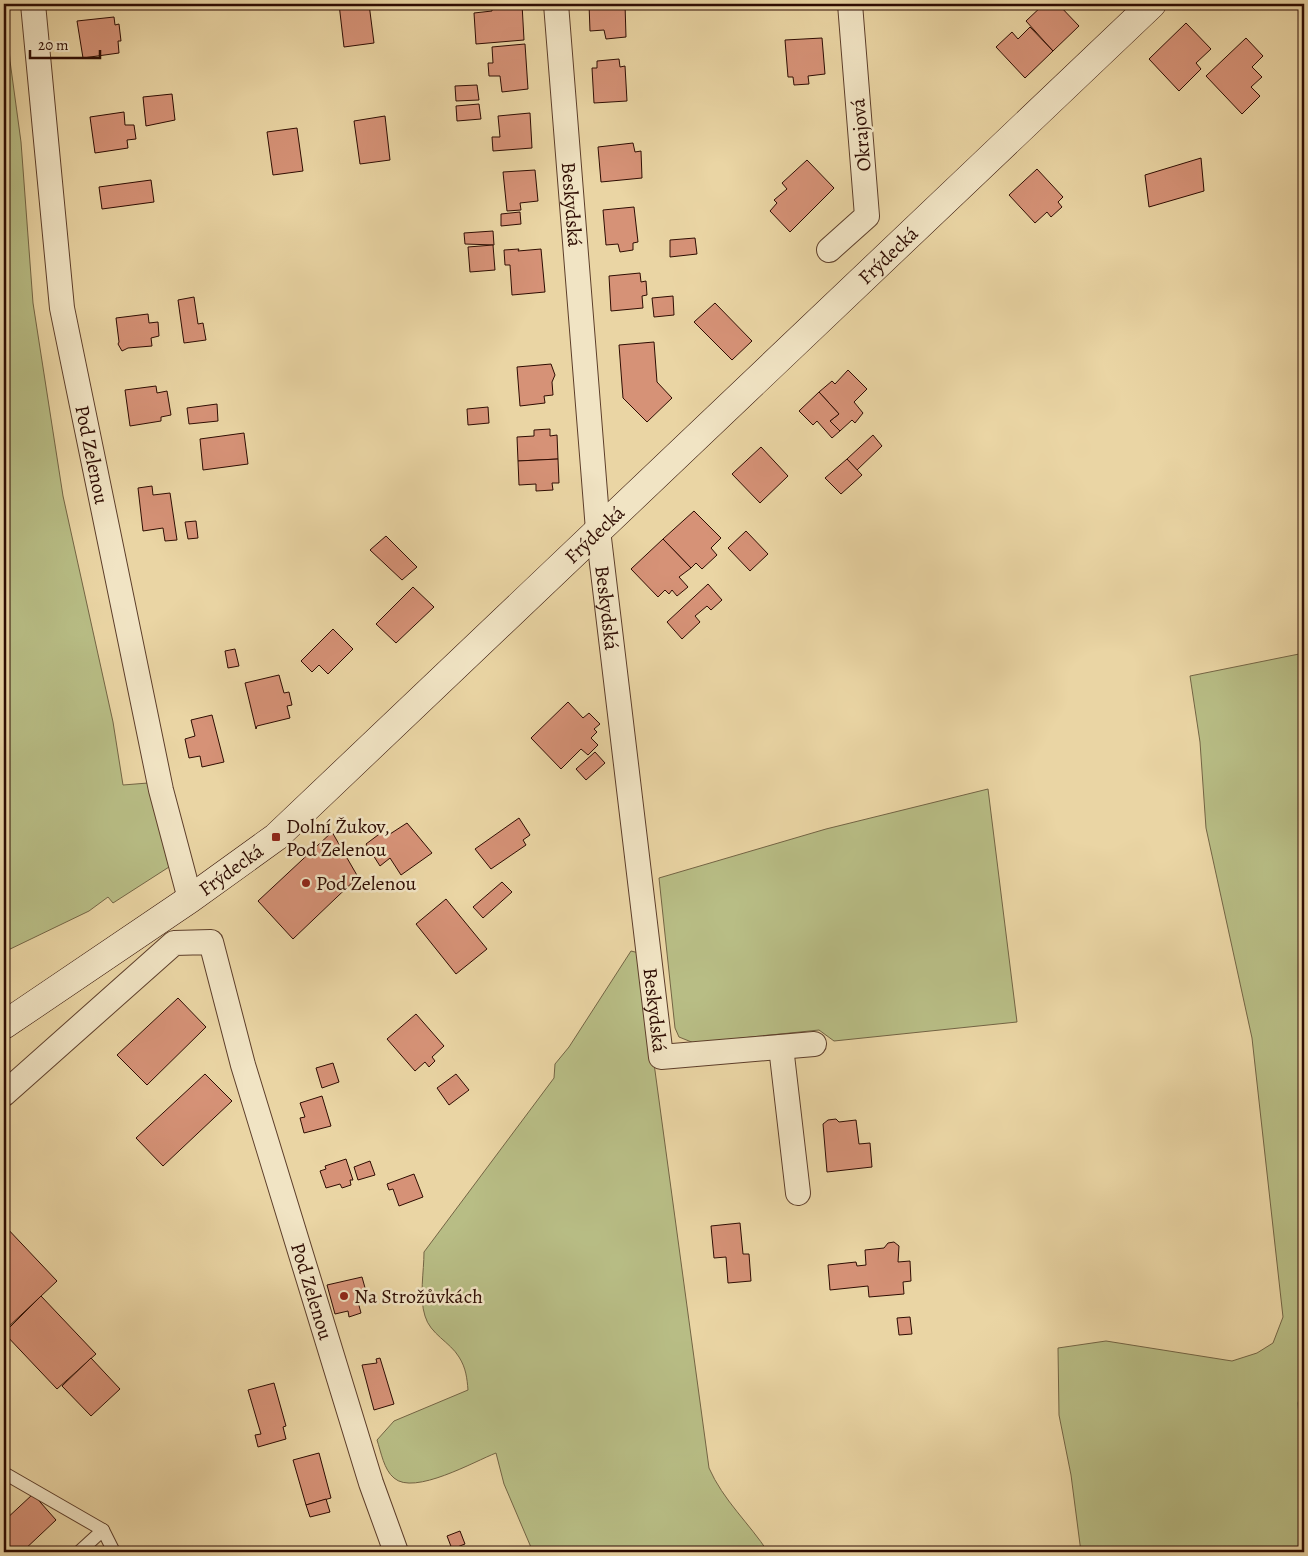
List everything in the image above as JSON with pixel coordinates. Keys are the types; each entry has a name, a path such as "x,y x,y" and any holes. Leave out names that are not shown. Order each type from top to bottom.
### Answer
{"main road":[{"name":"Frýdecká","path":"4,1025 190,899 276,837 1152,4"}],"street":[{"name":"Pod Zelenou","path":"33,4 62,308 161,790 190,899"},
{"name":"Beskydská","path":"556,4 598,530 660,1057 814,1044"},
{"name":"Okrajová","path":"829,250 867,216 850,4"},
{"name":"Pod Zelenou","path":"4,1094 174,943 211,942 243,1065 371,1484 396,1552"},
{"path":"781,1047 798,1193"}],"lane":[{"path":"4,1473 103,1530 114,1552"},
{"path":"79,1552 103,1530"}],"green space":[{"path":"4,4 6,4 10,61 21,142 33,303 63,496 113,722 123,785 148,783 169,867 113,903 108,897 89,911 4,952"},
{"path":"1304,653 1304,1552 1081,1552 1071,1475 1059,1415 1058,1348 1106,1341 1232,1361 1257,1353 1273,1343 1283,1317 1252,1038 1206,828 1200,742 1190,676"},
{"path":"988,789 1017,1022 834,1041 819,1030 694,1043 679,1037 675,1028 659,878 826,829"},
{"path":"631,951 639,953 709,1468 721,1491 768,1552 730,1552 729,1548 726,1549 726,1552 533,1552 504,1484 496,1453 430,1480 415,1483 403,1482 391,1475 383,1460 377,1440 394,1421 468,1390 465,1369 459,1357 431,1328 425,1316 422,1293 424,1252 554,1078 555,1064 569,1047"}],"building":[{"path":"339,4 369,4 374,43 344,47"},
{"path":"492,4 522,4 524,40 476,44 474,13 492,11"},
{"path":"589,4 625,4 626,37 606,39 604,30 590,31"},
{"path":"889,4 929,4 929,5 890,8"},
{"path":"1044,4 1058,4 1079,26 1053,51 1026,21"},
{"path":"114,17 115,25 119,24 121,41 118,41 119,53 83,58 77,21"},
{"path":"1186,23 1211,49 1196,63 1201,69 1179,91 1149,59"},
{"path":"1030,27 1053,51 1025,78 996,47 1012,32 1018,39"},
{"path":"822,38 825,74 808,76 809,84 794,85 793,77 788,77 785,40"},
{"path":"1246,38 1263,56 1252,67 1262,77 1251,87 1260,96 1242,114 1206,76"},
{"path":"525,44 528,89 502,92 500,76 489,76 488,63 493,63 492,47"},
{"path":"619,59 620,67 625,66 627,101 594,103 592,68 597,68 597,61"},
{"path":"477,85 479,100 456,101 455,86"},
{"path":"172,94 175,120 146,126 143,97"},
{"path":"479,104 481,119 457,121 456,106"},
{"path":"124,112 125,125 134,125 136,139 127,140 128,148 95,153 90,117"},
{"path":"530,113 532,148 493,151 492,137 500,137 498,116"},
{"path":"385,116 390,160 360,164 354,121"},
{"path":"297,128 303,171 273,175 267,132"},
{"path":"633,143 635,152 641,151 642,178 601,182 598,147"},
{"path":"1201,158 1204,191 1149,207 1145,175"},
{"path":"807,160 834,188 790,232 770,211 777,203 774,200 787,189 782,183"},
{"path":"1037,169 1063,197 1058,202 1062,207 1051,217 1047,212 1035,223 1009,195"},
{"path":"535,170 538,201 520,203 521,210 507,211 503,172"},
{"path":"151,180 154,202 102,209 99,187"},
{"path":"634,207 638,242 633,243 633,250 620,252 618,244 606,245 603,210"},
{"path":"520,212 521,224 501,226 501,214"},
{"path":"493,231 494,245 465,244 464,233"},
{"path":"695,238 697,254 670,257 670,240"},
{"path":"493,245 495,270 470,272 468,247"},
{"path":"519,249 518,251 541,249 545,292 512,295 510,265 505,265 504,250"},
{"path":"640,273 641,282 646,281 647,295 642,296 643,308 611,311 609,276"},
{"path":"673,296 674,315 654,317 652,298"},
{"path":"194,297 198,324 203,323 206,340 184,343 178,300"},
{"path":"715,303 752,341 732,360 694,322"},
{"path":"148,314 149,323 158,322 159,336 151,338 152,346 128,348 122,351 118,344 116,318"},
{"path":"654,342 657,382 672,398 647,422 623,398 619,345"},
{"path":"551,364 555,375 552,382 553,395 544,396 545,403 520,406 517,367"},
{"path":"848,370 867,389 854,402 863,413 855,423 852,420 840,431 830,421 839,414 819,392 832,381 835,384"},
{"path":"156,386 157,393 167,391 171,415 161,417 161,421 130,426 125,390"},
{"path":"819,392 839,414 830,421 840,431 832,438 817,421 813,425 799,411"},
{"path":"217,404 218,421 189,424 187,408"},
{"path":"488,407 489,423 468,425 467,409"},
{"path":"550,429 550,436 557,435 558,459 518,461 517,437 534,436 534,430"},
{"path":"244,433 248,464 203,470 200,439"},
{"path":"873,435 882,446 857,470 847,459"},
{"path":"761,447 788,476 760,503 732,474"},
{"path":"558,459 559,483 552,483 553,490 536,491 536,484 519,485 518,461"},
{"path":"847,459 862,475 841,494 825,478"},
{"path":"152,486 153,495 170,493 177,540 165,541 163,528 143,531 138,488"},
{"path":"694,511 721,538 711,548 717,555 702,569 696,563 691,568 663,539"},
{"path":"196,521 198,538 188,539 185,522"},
{"path":"746,531 768,554 750,571 728,548"},
{"path":"386,536 417,567 402,580 370,550"},
{"path":"663,539 691,568 679,577 688,587 677,596 672,590 669,594 665,590 658,597 631,569"},
{"path":"708,584 722,600 711,610 707,606 695,616 700,622 682,639 667,622"},
{"path":"413,587 434,607 396,643 376,624"},
{"path":"333,629 353,649 328,674 319,665 312,672 301,661"},
{"path":"235,649 239,666 228,668 225,651"},
{"path":"279,675 284,693 289,692 292,705 287,706 290,718 257,726 256,729 245,683"},
{"path":"568,702 583,718 589,713 600,724 594,729 597,732 591,738 598,745 588,755 581,749 561,769 531,738"},
{"path":"212,715 224,762 202,767 200,756 189,758 185,739 195,736 191,720"},
{"path":"595,752 605,763 586,780 576,769"},
{"path":"519,818 530,835 523,840 526,845 491,869 475,849"},
{"path":"407,823 432,853 401,875 390,858 380,866 366,844 386,829 390,834"},
{"path":"332,832 358,877 293,939 258,901"},
{"path":"502,882 512,892 483,918 473,907"},
{"path":"446,899 487,949 456,974 416,924"},
{"path":"178,998 206,1027 147,1085 117,1055"},
{"path":"416,1014 444,1046 432,1057 435,1061 429,1067 425,1062 415,1071 387,1039"},
{"path":"333,1063 339,1082 322,1088 316,1068"},
{"path":"205,1074 232,1101 163,1166 136,1138"},
{"path":"456,1074 469,1090 449,1105 437,1088"},
{"path":"322,1096 331,1126 304,1133 300,1118 305,1117 300,1103"},
{"path":"836,1119 839,1122 856,1120 859,1144 870,1143 872,1167 827,1172 823,1124 828,1120"},
{"path":"346,1159 353,1180 350,1180 351,1185 342,1188 340,1184 326,1188 320,1171 326,1169 325,1166"},
{"path":"370,1161 375,1175 358,1180 354,1167"},
{"path":"414,1174 423,1197 399,1206 393,1189 389,1190 387,1184"},
{"path":"740,1223 743,1254 749,1254 751,1281 728,1283 726,1257 714,1258 711,1226"},
{"path":"4,1225 57,1281 4,1331"},
{"path":"894,1242 899,1246 898,1262 910,1261 911,1281 903,1282 904,1294 869,1297 868,1286 830,1290 828,1265 856,1262 857,1266 866,1265 865,1250 884,1248 888,1243"},
{"path":"362,1277 367,1295 357,1298 361,1313 349,1317 348,1311 335,1314 327,1285"},
{"path":"41,1296 96,1354 57,1389 4,1333"},
{"path":"910,1317 912,1334 899,1335 897,1318"},
{"path":"91,1358 120,1389 91,1416 62,1386"},
{"path":"380,1358 394,1404 374,1410 362,1365 377,1363 376,1359"},
{"path":"274,1383 286,1426 283,1427 286,1439 258,1447 255,1435 261,1434 248,1390"},
{"path":"319,1453 331,1498 306,1505 293,1460"},
{"path":"33,1494 56,1520 22,1552 4,1552 4,1521"},
{"path":"326,1499 330,1512 310,1517 306,1505"},
{"path":"460,1531 465,1544 452,1549 447,1536"}],"waterway":[{"path":"1304,1402 1301,1403 1304,1445"}],"place":[{"name":"Dolní Žukov, Pod Zelenou","path":"276,837"},
{"name":"Pod Zelenou","path":"306,883"},
{"name":"Na Strožůvkách","path":"344,1296"}]}
